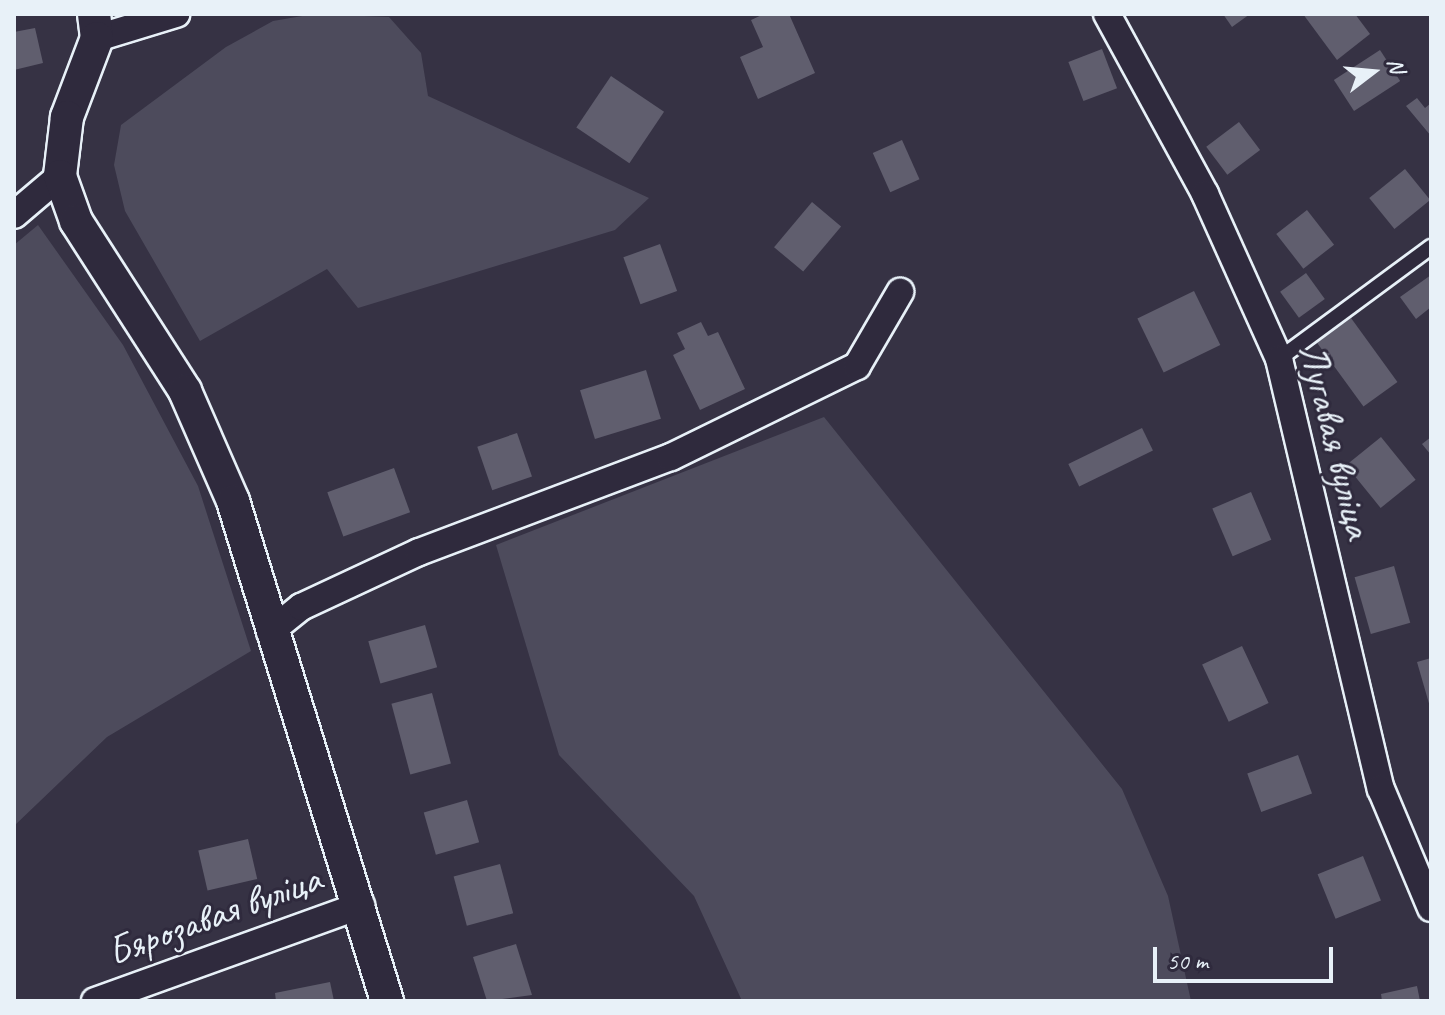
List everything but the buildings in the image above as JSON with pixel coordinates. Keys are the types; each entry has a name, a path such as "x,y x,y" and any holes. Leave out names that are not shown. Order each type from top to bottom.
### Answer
{"street":[{"path":"176,14 93,38 67,117 60,176 76,221 185,391 233,501 270,632 361,905 387,1001"},
{"name":"Лугавая вуліца","path":"1107,14 1205,194 1279,359 1381,789 1431,908"},
{"path":"14,215 60,176"},
{"path":"270,632 301,607 419,552 671,457 857,366 900,292"},
{"name":"Бярозавая вуліца","path":"95,1001 361,905"}],"lane":[{"path":"1279,359 1431,247"}],"shaded area":[{"path":"314,14 389,17 421,53 428,96 649,198 615,230 358,308 327,269 200,341 125,211 114,165 121,125 226,47 273,21"},
{"path":"38,225 123,345 198,486 251,651 107,737 14,826 14,245"},
{"path":"824,417 1122,789 1168,896 1191,1001 742,1001 694,896 559,755 496,545"}]}
